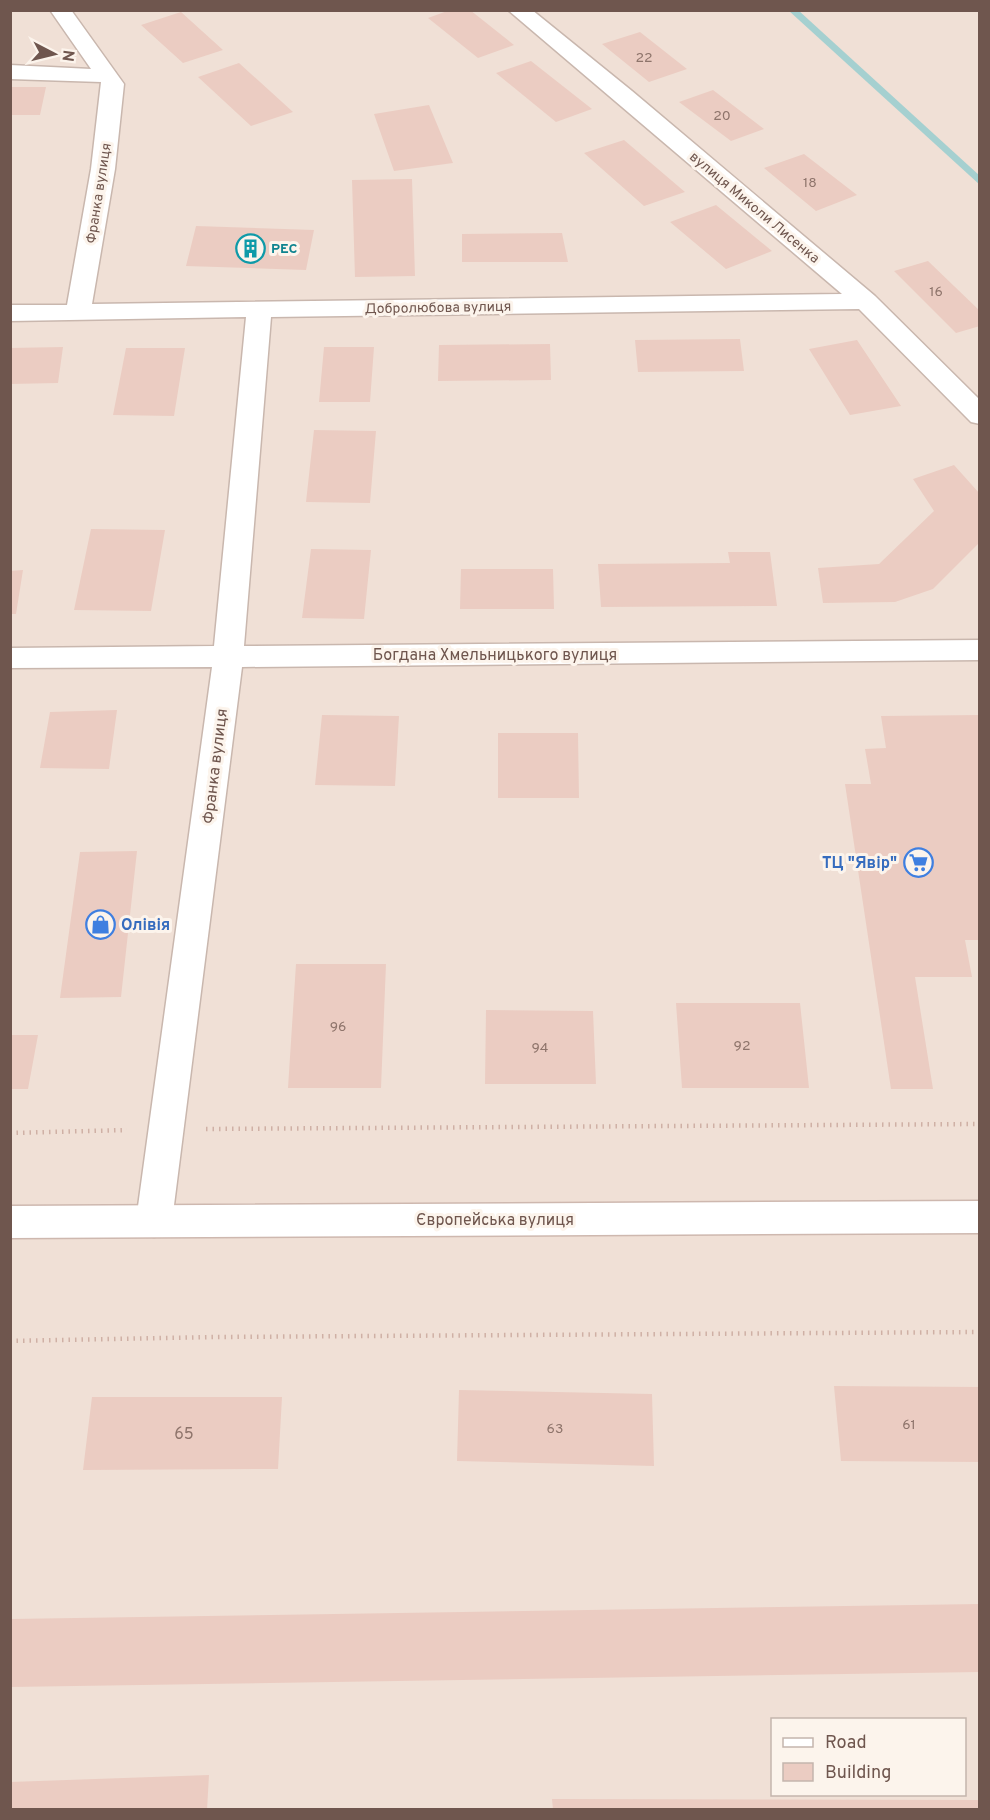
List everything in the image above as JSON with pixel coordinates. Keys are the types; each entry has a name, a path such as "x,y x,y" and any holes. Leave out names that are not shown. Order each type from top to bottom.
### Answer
{"street":[{"path":"60,10 108,76"},
{"name":"вулиця Миколи Лисенка","path":"518,10 624,96 866,301 980,416"},
{"path":"10,72 108,76"},
{"name":"Франка вулиця","path":"78,312 104,169 113,84 108,76"},
{"name":"Добролюбова вулиця","path":"10,313 866,301"},
{"name":"Франка вулиця","path":"154,1221 228,656 259,309"},
{"name":"Богдана Хмельницького вулиця","path":"10,658 980,650"},
{"name":"Європейська вулиця","path":"10,1222 980,1217"}],"path":[{"path":"10,1133 980,1124"},
{"path":"10,1341 216,1337 980,1332"}],"shaded area":[{"path":"11,11 979,11 979,1809 11,1810"}],"building":[{"path":"450,10 470,10 514,45 478,58 428,18"},
{"path":"181,12 223,50 183,63 141,25"},
{"path":"640,32 687,69 649,82 602,44"},
{"path":"531,61 592,109 556,122 496,73"},
{"path":"239,63 293,112 251,126 198,77"},
{"path":"10,87 46,87 40,115 10,115"},
{"path":"713,90 764,129 731,141 679,102"},
{"path":"429,105 453,163 394,171 374,114"},
{"path":"624,140 685,192 644,206 584,153"},
{"path":"804,154 857,195 816,211 764,168"},
{"path":"412,179 415,276 355,277 352,180"},
{"path":"716,205 772,251 726,269 670,222"},
{"name":"РЕС","path":"196,226 314,230 306,270 186,266"},
{"path":"562,233 568,262 462,262 462,234"},
{"path":"928,261 980,311 980,326 956,333 894,271"},
{"path":"740,339 744,371 638,372 635,340"},
{"path":"857,340 901,406 850,415 809,349"},
{"path":"550,344 551,380 438,381 439,345"},
{"path":"63,347 58,383 10,384 10,348"},
{"path":"324,347 374,347 370,402 319,402"},
{"path":"126,348 185,348 174,416 113,415"},
{"path":"314,430 376,431 370,503 306,502"},
{"path":"954,465 980,494 980,542 933,589 895,602 823,603 818,568 879,564 934,511 913,479"},
{"path":"91,529 165,530 151,611 74,610"},
{"path":"311,549 371,550 364,619 302,618"},
{"path":"728,552 770,552 777,606 601,607 598,564 730,563"},
{"path":"461,569 553,569 554,609 460,609"},
{"path":"23,570 16,614 10,614 10,571"},
{"path":"117,710 109,769 40,768 50,712"},
{"path":"322,715 399,716 395,786 315,785"},
{"name":"ТЦ \"Явір\"","path":"980,715 980,940 965,940 972,977 915,977 933,1089 891,1089 845,784 871,784 865,749 886,748 881,716"},
{"path":"498,733 578,733 579,798 498,798"},
{"name":"Олівія","path":"137,851 121,997 60,998 80,852"},
{"path":"296,964 386,964 381,1088 288,1088"},
{"path":"676,1003 800,1003 809,1088 682,1088"},
{"path":"486,1010 593,1011 596,1084 485,1084"},
{"path":"10,1035 38,1035 28,1089 10,1089"},
{"path":"834,1386 980,1387 980,1462 841,1461"},
{"path":"459,1390 652,1394 654,1466 457,1461"},
{"path":"92,1397 282,1397 278,1469 83,1470"},
{"path":"980,1604 980,1672 10,1687 10,1619"},
{"path":"209,1775 207,1810 10,1810 10,1782"},
{"path":"552,1799 980,1800 980,1810 553,1810"}],"waterway":[{"path":"792,10 980,182"}],"place":[{"name":"РЕС","path":"250,248"},
{"name":"ТЦ \"Явір\"","path":"918,862"},
{"name":"Олівія","path":"100,924"}]}
